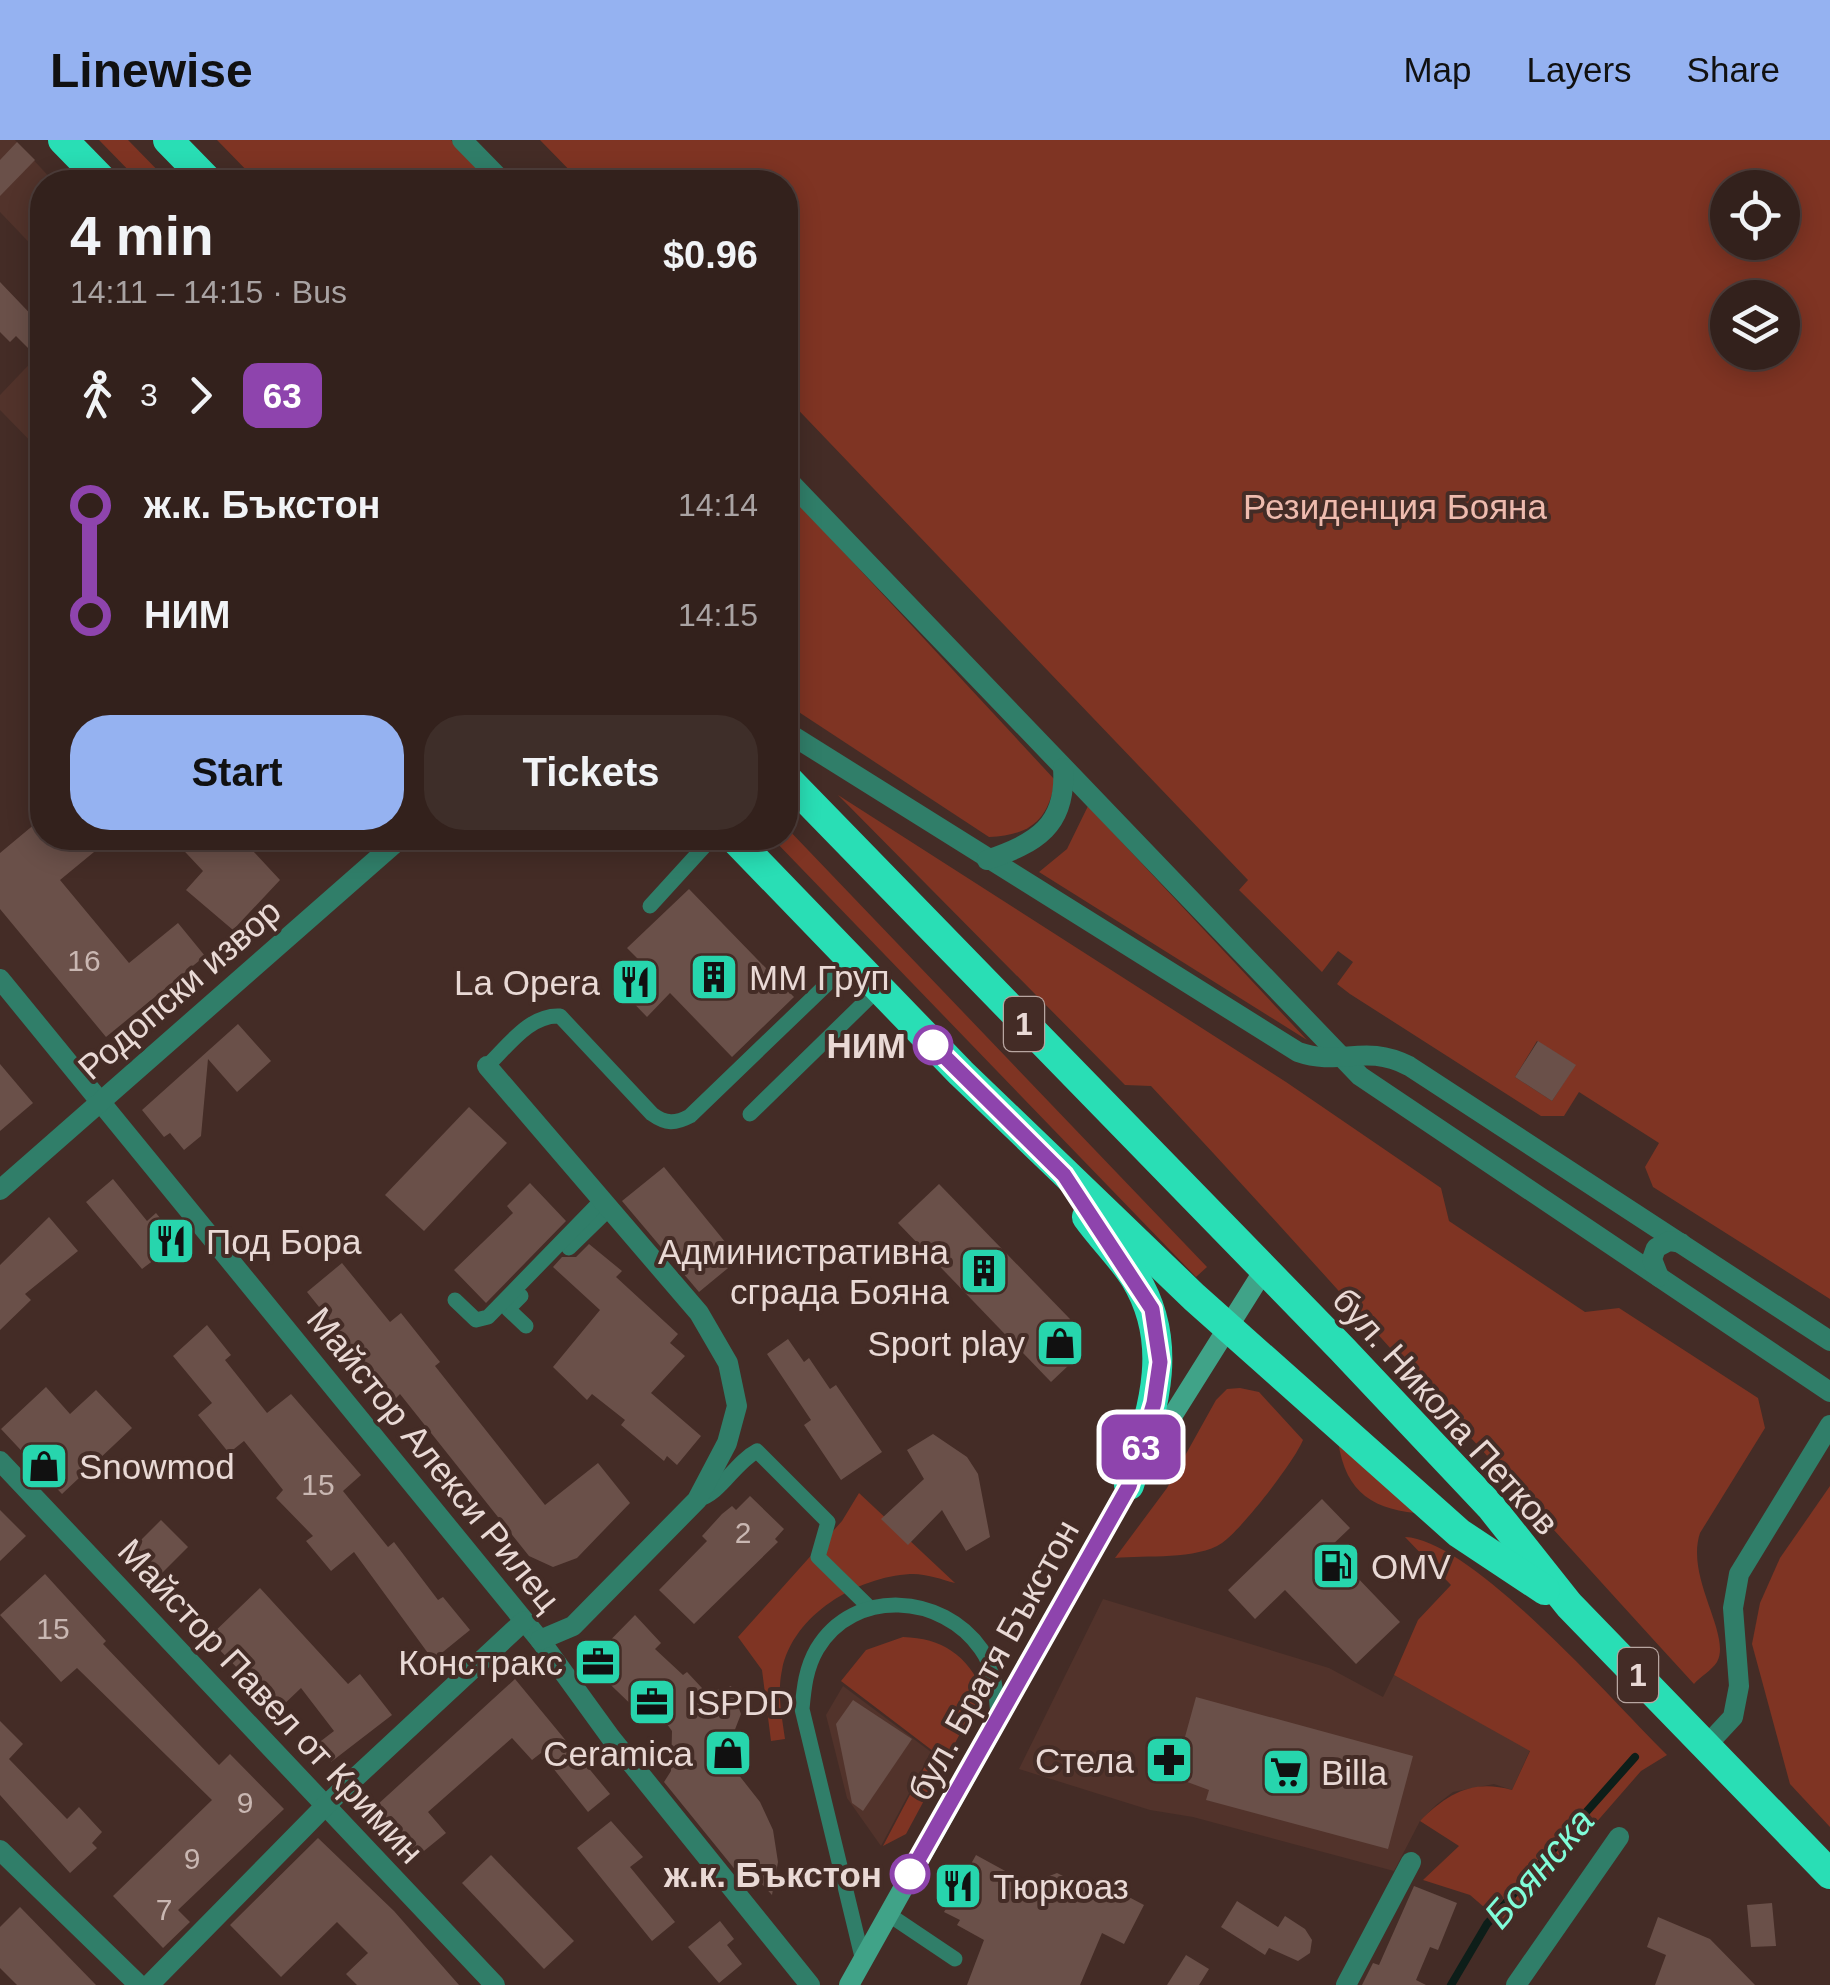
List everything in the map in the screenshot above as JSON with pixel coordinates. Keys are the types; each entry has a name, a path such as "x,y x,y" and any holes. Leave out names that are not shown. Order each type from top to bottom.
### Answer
{"highway":[{"path":"63,140 92,170"},
{"path":"168,140 197,170"},
{"name":"1","path":"798,791 1264,1270"},
{"name":"1","path":"745,850 850,962 1064,1175 1230,1329"},
{"path":"1064,1175 1089,1220 1134,1276 1152,1309 1159,1338 1154,1403 1129,1486"},
{"name":"бул. Никола Петков","path":"1264,1270 1491,1507 1568,1605 1830,1874"},
{"name":"бул. Никола Петков","path":"1230,1329 1459,1533 1568,1605"}],"street":[{"path":"462,140 491,170"},
{"path":"798,492 1339,1057 1391,1099 1830,1392"},
{"path":"798,739 1298,1052 1339,1057 1383,1053 1409,1066 1830,1341"},
{"path":"987,860 1029,846 1050,824 1065,792 1063,768"},
{"name":"Родопски извор","path":"0,1190 387,850"},
{"name":"Майстор Алекси Рилец","path":"0,979 524,1620 611,1738 810,1985"},
{"path":"487,1066 699,1313 728,1363 736,1406 734,1424 714,1472 697,1500 573,1626 540,1640"},
{"path":"1658,1277 1652,1259 1656,1248 1669,1241 1680,1243"},
{"name":"бул. Братя Бъкстон","path":"849,1985 1129,1486 1264,1270"},
{"path":"1707,1744 1733,1718 1739,1686 1733,1608 1739,1574 1830,1425"},
{"name":"Майстор Павел от Кримин","path":"0,1461 496,1985"},
{"path":"149,1985 326,1806 524,1620"},
{"path":"1516,1985 1619,1837"},
{"path":"0,1850 139,1985"},
{"path":"1346,1985 1411,1862"}],"lane":[{"path":"650,906 701,850"},
{"path":"487,1066 534,1022 546,1015 560,1016 652,1114 663,1122 678,1123 690,1116 850,962"},
{"path":"750,1114 878,989"},
{"path":"455,1300 476,1320 488,1317 605,1204"},
{"path":"526,1326 508,1309 605,1204"},
{"path":"697,1500 710,1497 730,1471 756,1451 828,1522 818,1557 870,1608"},
{"path":"862,1961 802,1709 805,1676 818,1646 841,1623 870,1608 902,1604 934,1610 962,1626 984,1651 995,1682 998,1716"},
{"path":"888,1914 954,1959"}],"shaded area":[{"path":"0,140 15,140 43,170 30,170 30,243 0,212"},
{"path":"30,364 30,441 0,410 0,395"},
{"path":"1103,1599 1329,1668 1383,1697 1394,1675 1530,1750 1512,1790 1494,1784 1453,1792 1436,1805 1420,1821 1394,1871 1193,1817 1150,1810 1019,1769"},
{"path":"843,1686 931,1752 881,1846 847,1798 826,1715"}],"green space":[{"path":"99,140 128,140 157,170 128,170"},
{"path":"217,140 451,140 480,170 246,170"},
{"name":"Резиденция Бояна","path":"540,140 1830,140 1830,1299 1653,1187 1645,1167 1659,1143 1579,1092 1564,1116 1541,1116 1350,994 1337,984 1353,962 1338,951 1322,972 1239,890 1248,880 798,410 798,170 569,170","holes":["1537,1041 1575,1065 1552,1101 1515,1077"]},
{"path":"798,503 1055,780 1048,806 1035,823 1016,833 989,837 798,712"},
{"path":"838,795 1286,1082 1441,1188 1449,1221 1585,1312 1619,1308 1758,1398 1765,1428 1700,1533 1697,1550 1698,1568 1719,1637 1720,1651 1712,1668 1694,1684 1151,1086 1125,1085"},
{"path":"1088,806 1307,1040 1039,872 1067,849"},
{"path":"798,840 1207,1267 1196,1277 784,850 798,850"},
{"path":"1227,1389 1259,1392 1303,1440 1279,1479 1222,1543 1185,1554 1115,1558 1167,1488 1216,1400"},
{"path":"1338,1441 1425,1514 1391,1508 1365,1496 1348,1475"},
{"path":"1830,1486 1830,1827 1790,1784 1752,1644 1760,1603 1780,1558"},
{"path":"859,1493 955,1583 921,1574 890,1577 850,1591 814,1616 799,1632 782,1670 785,1739 771,1741 762,1670 738,1637 842,1521"},
{"path":"1405,1537 1434,1545 1504,1594 1667,1755 1641,1771 1506,1926 1470,1895 1423,1880 1459,1846 1420,1821 1462,1791 1485,1786 1512,1790 1530,1751 1394,1675 1418,1620 1451,1585"},
{"path":"903,1637 930,1641 952,1651 977,1678 983,1691 906,1834 883,1846 933,1751 841,1681 866,1650"}],"building":[{"path":"17,142 35,160 0,196 0,160"},
{"path":"0,282 30,313 30,350 16,336 10,342 0,332"},
{"path":"30,828 30,850 96,850 60,880 129,963 178,923 205,956 106,1037 0,909 0,853"},
{"path":"183,850 252,850 280,880 233,930 186,890 203,871"},
{"name":"ММ Груп","path":"689,889 794,997 732,1057 670,993 647,1017 619,988 639,960 627,948"},
{"path":"238,1024 271,1061 237,1092 208,1059 201,1136 184,1150 170,1133 164,1137 142,1110"},
{"path":"1538,1041 1576,1065 1552,1101 1515,1077"},
{"path":"0,1064 33,1103 0,1131"},
{"path":"469,1107 507,1143 424,1231 385,1195"},
{"path":"664,1167 739,1259 699,1292 622,1201"},
{"path":"113,1179 147,1221 156,1213 179,1241 142,1269 86,1202"},
{"path":"530,1183 566,1221 486,1303 454,1270 513,1213 507,1206"},
{"name":"Административна сграда Бояна","path":"939,1184 1070,1319 1074,1343 1070,1364 1051,1382 898,1223"},
{"path":"49,1217 78,1251 25,1294 31,1300 0,1330 0,1265"},
{"path":"589,1244 622,1271 616,1277 678,1334 670,1343 685,1356 651,1393 701,1436 677,1465 667,1456 664,1461 621,1425 625,1420 592,1394 587,1400 553,1367 600,1310 553,1267 562,1257 576,1257"},
{"path":"342,1263 390,1322 401,1313 440,1362 435,1366 545,1505 598,1463 630,1503 577,1558 553,1567 529,1556 400,1394 394,1400 307,1292"},
{"path":"207,1325 231,1355 225,1360 267,1413 291,1394 361,1475 343,1491 388,1547 394,1542 438,1600 443,1597 470,1630 433,1660 354,1552 331,1571 306,1541 313,1536 276,1498 283,1490 244,1441 229,1453 198,1415 212,1403 173,1356"},
{"path":"788,1339 804,1362 809,1358 830,1389 836,1385 882,1452 841,1480 804,1425 811,1420 767,1354"},
{"path":"46,1387 70,1414 96,1390 132,1428 62,1494 1,1429"},
{"path":"933,1434 967,1457 978,1474 990,1537 966,1551 942,1510 908,1545 881,1519 924,1479 907,1450"},
{"path":"750,1496 784,1529 775,1539 778,1542 694,1624 659,1590 707,1541 702,1536 722,1514 732,1506 736,1510"},
{"path":"1322,1499 1350,1528 1329,1548 1400,1622 1356,1664 1285,1590 1255,1619 1228,1590"},
{"path":"0,1510 26,1536 0,1561"},
{"path":"161,1520 188,1547 162,1573 135,1546"},
{"path":"45,1574 106,1641 103,1644 219,1765 230,1754 284,1809 178,1910 190,1922 163,1948 113,1896 212,1800 77,1668 61,1682 0,1615"},
{"path":"260,1588 348,1684 360,1674 392,1715 331,1762 317,1744 334,1731 301,1688 278,1710 208,1638"},
{"path":"635,1615 661,1643 655,1649 683,1675 687,1672 702,1688 722,1690 731,1686 741,1714 734,1732 748,1736 738,1759 738,1774 760,1802 773,1830 778,1862 772,1895 759,1881 737,1872 664,1782 671,1771 672,1731 654,1706 644,1717 588,1663"},
{"path":"515,1679 610,1794 588,1812 541,1753 532,1760 512,1738 428,1812 446,1833 419,1855 376,1806"},
{"name":"Billa","path":"1196,1697 1413,1756 1388,1849 1206,1800 1209,1790 1152,1769 1158,1750 1180,1755"},
{"path":"853,1700 912,1739 863,1811 852,1803 836,1724"},
{"path":"0,1721 23,1744 9,1759 67,1819 79,1807 102,1832 92,1843 97,1848 70,1873 0,1795"},
{"path":"611,1821 643,1857 630,1867 675,1922 652,1941 577,1848"},
{"path":"318,1838 394,1911 459,1985 357,1985 346,1974 368,1953 337,1922 281,1977 230,1925"},
{"path":"491,1855 574,1941 544,1969 462,1883"},
{"path":"976,1855 1029,1884 1057,1873 1099,1894 1104,1884 1144,1905 1124,1944 1102,1933 1080,1985 967,1985 984,1940 957,1925 960,1920 944,1912"},
{"path":"1414,1886 1457,1903 1438,1950 1430,1947 1416,1980 1426,1985 1362,1985 1373,1963 1379,1965"},
{"path":"1237,1901 1278,1927 1285,1916 1305,1929 1312,1940 1310,1953 1298,1961 1269,1948 1265,1955 1221,1927"},
{"path":"1772,1903 1776,1946 1751,1947 1747,1905"},
{"path":"20,1907 96,1985 17,1985 0,1968 0,1927"},
{"path":"1658,1917 1710,1939 1755,1985 1655,1985 1666,1955 1647,1947"},
{"path":"720,1921 734,1939 727,1945 742,1964 719,1983 688,1947"},
{"path":"1186,1955 1209,1969 1199,1985 1167,1985"}],"waterway":[{"name":"Боянска","path":"1451,1985 1487,1924 1635,1757"}],"bus line":[{"name":"63","path":"910,1874 1129,1486 1154,1403 1160,1362 1152,1309 1134,1276 1089,1220 1064,1175 933,1045"}],"place":[{"name":"ММ Груп","path":"714,977"},
{"name":"La Opera","path":"635,982"},
{"name":"НИМ","path":"933,1045"},
{"name":"Под Бора","path":"171,1241"},
{"name":"Административна сграда Бояна","path":"984,1271"},
{"name":"Sport play","path":"1060,1343"},
{"name":"Snowmod","path":"44,1466"},
{"name":"OMV","path":"1336,1566"},
{"name":"Констракс","path":"598,1662"},
{"name":"ISPDD","path":"652,1702"},
{"name":"Ceramica","path":"728,1753"},
{"name":"Стела","path":"1169,1760"},
{"name":"Billa","path":"1286,1772"},
{"name":"ж.к. Бъкстон","path":"910,1874"},
{"name":"Тюркоаз","path":"958,1886"}]}
